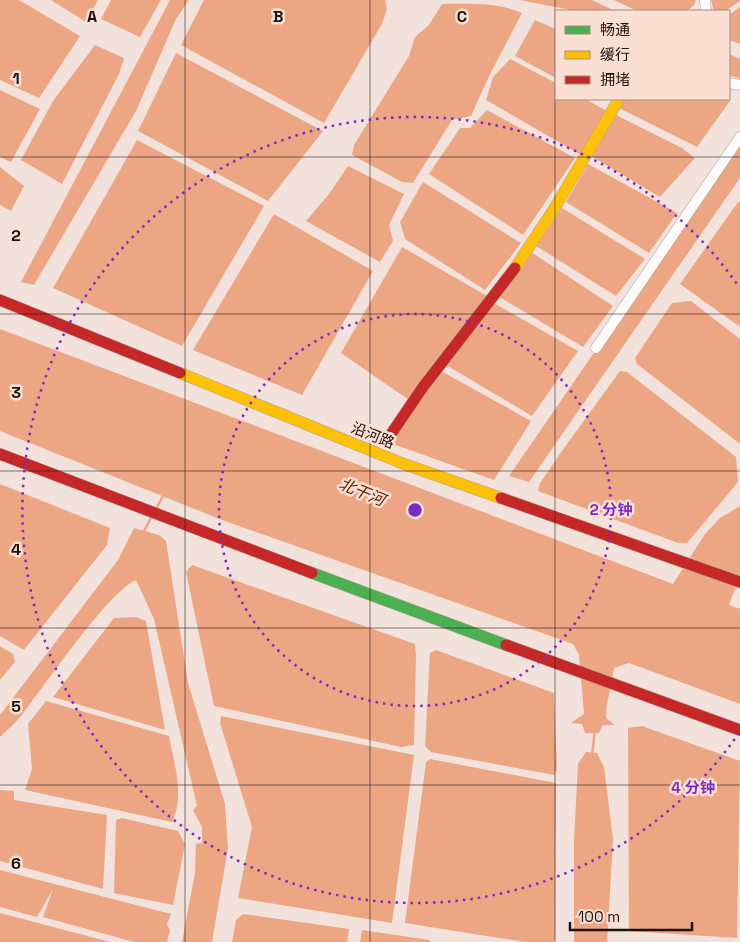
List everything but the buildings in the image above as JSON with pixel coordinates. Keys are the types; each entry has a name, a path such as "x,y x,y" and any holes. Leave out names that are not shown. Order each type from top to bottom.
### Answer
{"street":[{"path":"390,437 408,407 531,245 591,149 617,100"},
{"path":"596,348 740,137"},
{"name":"沿河路","path":"0,300 404,464 740,582"},
{"path":"0,454 419,614 697,712 740,730"}],"water":[{"path":"0,0 19,0 80,36 39,98 0,80"},
{"path":"51,0 98,0 86,22"},
{"path":"111,0 161,0 140,37 101,19"},
{"path":"170,0 189,0 176,19 136,111 34,285 21,282"},
{"path":"204,0 385,0 387,9 382,24 324,123 181,45"},
{"path":"520,0 592,0 613,10 571,10"},
{"path":"614,0 696,0 694,5 688,10 635,10"},
{"path":"711,0 740,0 726,10 714,10"},
{"path":"442,4 492,5 522,13 491,72 471,116 452,120 413,183 402,182 352,155 354,145 409,56 415,37 429,25"},
{"path":"740,7 740,44 730,40 730,14"},
{"path":"535,20 555,29 555,77 515,56"},
{"path":"95,45 124,58 119,74 62,184 21,160 53,101"},
{"path":"176,53 323,131 268,201 138,131"},
{"path":"730,54 740,59 740,79 730,75"},
{"path":"510,59 555,82 555,100 587,100 607,111 583,156 486,100 493,77"},
{"path":"0,90 40,109 11,162 0,157"},
{"path":"621,100 730,101 697,147 617,107"},
{"path":"487,110 575,158 523,235 429,174 460,128 470,128"},
{"path":"614,114 682,148 695,158 660,197 591,156"},
{"path":"137,140 264,206 182,346 53,288"},
{"path":"740,141 740,178 529,482 509,476"},
{"path":"588,164 677,213 649,253 566,202"},
{"path":"348,166 404,194 389,225 393,241 380,262 306,221 329,194"},
{"path":"0,167 24,186 11,211 0,205"},
{"path":"423,182 521,243 485,290 405,239 400,222"},
{"path":"738,202 740,202 740,327 680,284"},
{"path":"562,208 645,259 616,296 536,246"},
{"path":"274,214 373,271 302,395 193,350"},
{"path":"402,247 487,296 409,400 341,353"},
{"path":"531,252 613,306 583,347 498,296"},
{"path":"691,301 740,339 740,444 637,364 635,358 672,303"},
{"path":"492,302 578,351 532,416 446,365"},
{"name":"北干河","path":"0,329 673,584 705,534 720,518 740,506 740,576 729,605 740,609 740,704 629,663 614,668 606,718 615,725 603,725 599,733 585,733 582,724 571,723 584,714 579,655 573,644 222,520 0,431"},
{"path":"441,371 531,421 494,480 390,443"},
{"path":"620,371 627,372 736,457 738,482 687,543 678,543 538,491 540,483"},
{"path":"0,484 110,528 107,545 24,650 0,636"},
{"path":"134,528 159,535 166,541 188,683 225,804 228,848 212,942 182,942 195,873 196,844 202,843 202,827 193,810 197,806 154,619 136,580 110,601 94,619 22,715 0,737 0,715 118,560"},
{"path":"192,565 415,644 414,745 401,747 214,706 186,572"},
{"path":"136,617 146,621 165,730 53,697 114,618"},
{"path":"0,646 13,654 15,662 0,680"},
{"path":"436,650 554,693 557,770 554,775 431,752 425,746 430,653"},
{"path":"46,701 169,736 176,768 178,790 176,812 172,822 25,790 32,769 28,724"},
{"path":"221,716 414,755 392,923 238,898 252,827 220,723"},
{"path":"642,726 740,761 737,938 629,931 628,728"},
{"path":"586,752 597,753 604,767 613,839 607,942 574,942 574,840 578,764"},
{"path":"430,759 556,783 555,940 553,942 525,942 405,923 426,762"},
{"path":"0,790 14,791 14,800 107,815 103,889 0,861"},
{"path":"122,818 178,831 185,844 173,905 114,893 116,820"},
{"path":"0,870 171,914 167,924 170,930 167,942 134,942 43,917 53,889 37,917 0,907"},
{"path":"0,913 110,942 0,942"},
{"path":"243,914 349,929 347,942 232,942 236,920"},
{"path":"362,930 430,940 430,942 360,942"}],"waterway":[{"path":"156,509 164,494"},
{"path":"143,533 152,516"},
{"path":"592,755 595,731"}],"traffic: fast":[{"path":"312,573 506,645"}],"traffic: slow":[{"path":"515,268 554,209 618,100"},
{"path":"180,373 404,464 501,498"}],"traffic: jam":[{"path":"389,437 423,387 515,268"},
{"path":"0,300 180,373"},
{"path":"0,454 312,573"},
{"path":"501,498 740,582"},
{"path":"506,645 740,730"}]}
